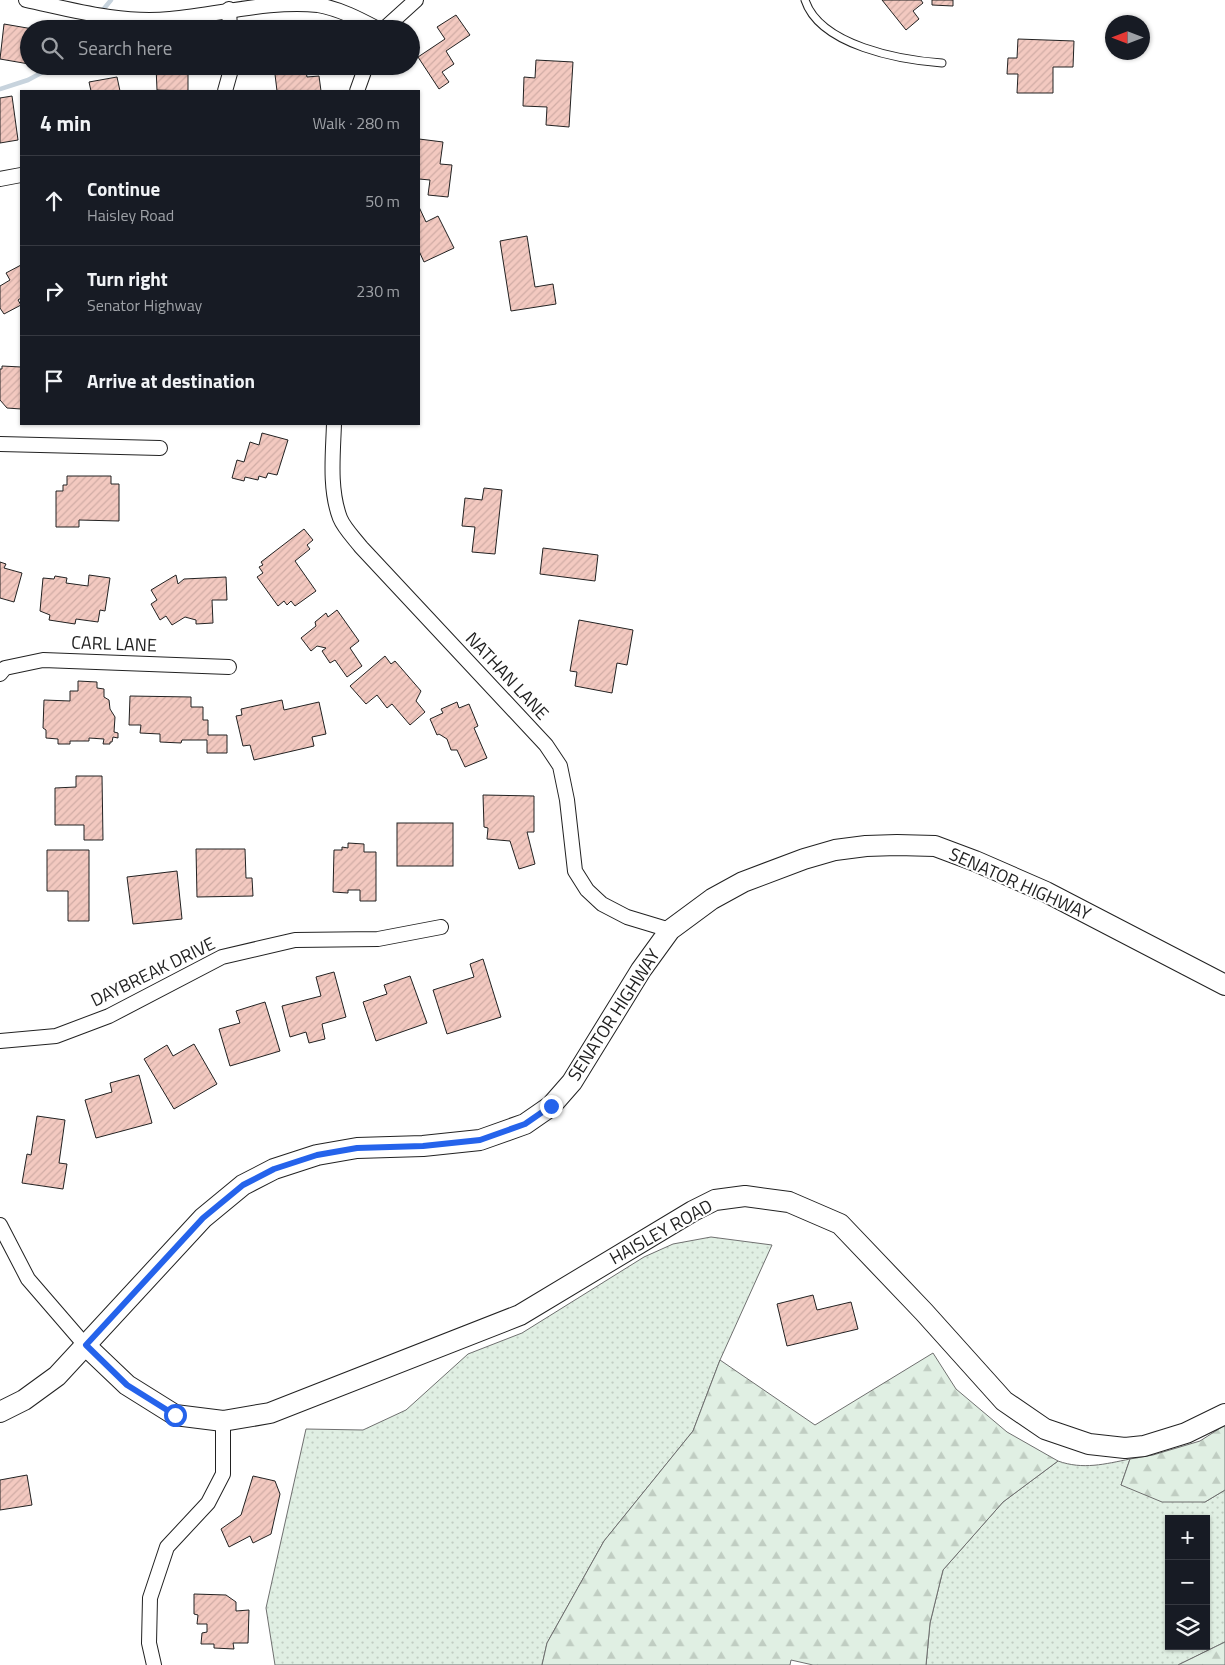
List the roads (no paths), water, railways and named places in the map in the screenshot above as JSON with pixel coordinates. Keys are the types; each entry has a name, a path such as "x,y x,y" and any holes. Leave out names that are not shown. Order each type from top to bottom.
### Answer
{"street":[{"path":"26,0 119,19 169,19 281,3 318,5 352,15 361,20"},
{"path":"394,20 416,0"},
{"path":"229,9 230,20"},
{"path":"225,90 229,75"},
{"path":"357,90 363,75"},
{"path":"0,179 20,175"},
{"name":"NATHAN LANE","path":"334,425 335,493 340,519 360,547 546,746 560,766 567,800 575,871 587,890 602,904 627,917 670,930"},
{"path":"0,444 160,448"},
{"name":"CARL LANE","path":"0,674 6,668 43,660 229,667"},
{"name":"SENATOR HIGHWAY","path":"0,1412 24,1400 57,1376 203,1218 243,1185 274,1169 317,1155 357,1148 423,1146 480,1140 525,1124 551,1106 572,1082 641,970 670,930 712,899 743,882 804,859 835,850 866,846 935,846 975,860 1046,892 1225,985"},
{"name":"DAYBREAK DRIVE","path":"0,1041 56,1036 109,1016 222,958 295,940 378,938 441,927"},
{"name":"HAISLEY ROAD","path":"86,1345 127,1385 175,1415 223,1421 270,1413 520,1315 692,1211 715,1200 745,1196 789,1202 840,1224 924,1312 1004,1401 1045,1429 1089,1444 1124,1448 1144,1446 1186,1433 1225,1414"},
{"path":"0,1225 28,1279 86,1345"},
{"path":"154,1665 149,1643 150,1598 167,1547 208,1503 223,1474 223,1421"}],"lane":[{"path":"805,0 808,10 826,28 847,40 878,53 914,61 942,63"}],"waterway":[{"path":"96,20 111,0"},
{"path":"0,89 37,75"}]}
